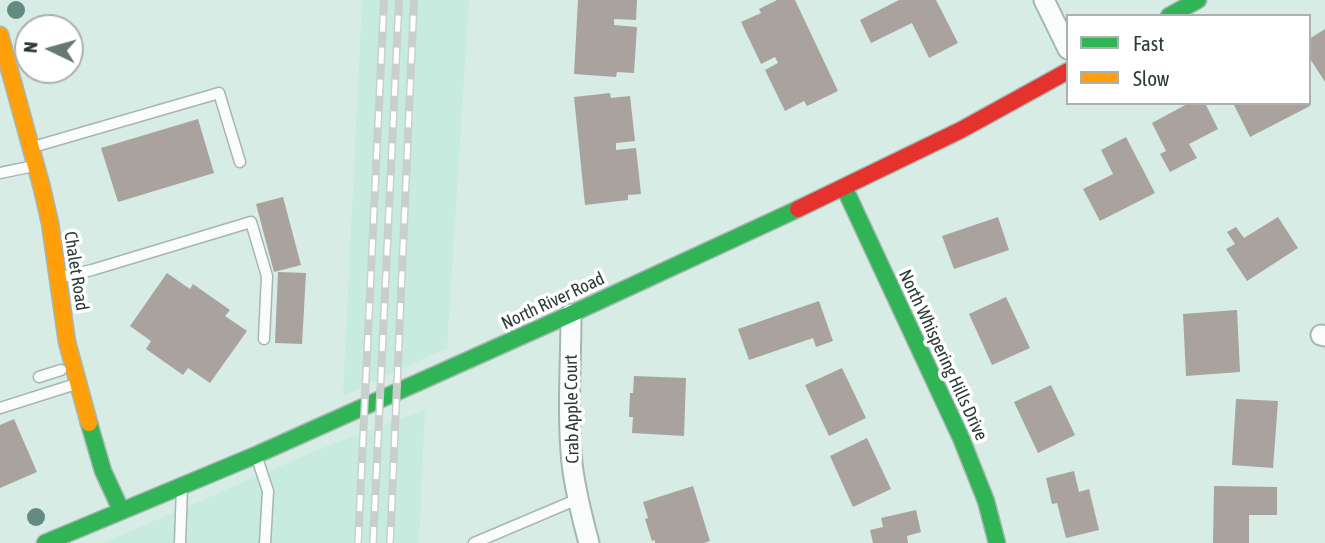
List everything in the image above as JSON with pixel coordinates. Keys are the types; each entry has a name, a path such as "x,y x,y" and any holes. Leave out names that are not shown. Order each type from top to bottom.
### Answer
{"street":[{"path":"1044,0 1066,45"},
{"path":"1173,14 1198,0"},
{"name":"Chalet Road","path":"0,35 32,147 50,223 67,342 77,384 103,471 121,510"},
{"name":"North River Road","path":"45,543 256,455 571,314 961,130 1066,72"},
{"name":"North Whispering Hills Drive","path":"844,187 961,438 986,501 997,543"},
{"name":"Crab Apple Court","path":"571,314 572,466 589,543"}],"lane":[{"path":"32,147 219,93 240,162"},
{"path":"0,173 37,166"},
{"path":"58,277 92,270 251,222 267,276 264,339"},
{"path":"39,377 61,370"},
{"path":"0,408 77,384"},
{"path":"256,455 268,491 265,543"},
{"path":"180,543 182,485"},
{"path":"474,543 578,499"}],"shaded area":[{"path":"362,0 469,0 447,348 343,396"},
{"path":"425,410 419,543 103,543 322,448"}],"building":[{"path":"578,0 637,0 636,20 614,19 614,25 637,27 634,73 617,72 616,77 574,74"},
{"path":"777,0 795,0 838,91 807,106 804,101 785,111 765,70 778,63 775,57 761,64 741,22 761,13 759,9"},
{"path":"899,0 936,0 958,43 929,58 912,23 871,43 860,20"},
{"path":"1325,29 1325,82 1311,60 1311,38"},
{"path":"610,93 611,98 630,96 635,141 616,143 616,150 636,148 641,194 628,195 628,200 585,205 574,97"},
{"path":"1185,105 1206,105 1218,129 1189,144 1197,158 1170,172 1160,154 1166,151 1152,123"},
{"path":"1234,105 1310,106 1250,137"},
{"path":"198,119 214,173 118,202 101,148"},
{"path":"1126,137 1155,193 1100,221 1083,189 1113,174 1101,150"},
{"path":"283,197 301,265 274,272 256,204"},
{"path":"998,217 1009,250 954,269 942,236"},
{"path":"1278,217 1298,248 1247,281 1226,249 1235,244 1227,232 1236,227 1244,238"},
{"path":"278,272 306,273 302,344 275,343"},
{"path":"167,273 190,289 193,284 230,310 225,316 247,331 210,383 188,368 183,375 146,349 151,341 130,326"},
{"path":"1006,297 1030,348 992,365 969,314"},
{"path":"819,301 833,341 816,347 813,338 749,360 738,329"},
{"path":"1237,310 1240,372 1186,376 1183,314"},
{"path":"842,368 866,418 829,436 805,385"},
{"path":"634,376 686,378 684,436 632,433 633,417 629,417"},
{"path":"1051,385 1075,435 1038,453 1014,402"},
{"path":"1236,399 1278,401 1273,468 1232,465"},
{"path":"14,419 37,472 0,488 0,425"},
{"path":"867,438 891,489 853,507 830,456"},
{"path":"1074,471 1079,492 1089,489 1099,530 1066,538 1057,503 1052,504 1046,478"},
{"path":"693,486 710,541 652,541 643,502"},
{"path":"1214,486 1277,487 1277,515 1249,515 1249,543 1213,543"},
{"path":"916,510 921,532 907,536 908,543 873,543 870,530 883,527 881,518"}],"railway":[{"path":"358,543 384,0"},
{"path":"373,543 399,0"},
{"path":"390,543 414,0"}],"traffic: fast":[{"path":"1173,14 1198,0"},
{"path":"844,187 961,438 986,501 997,543"},
{"path":"45,543 256,455 798,209"},
{"path":"89,423 103,471 121,510"}],"traffic: slow":[{"path":"0,35 42,188 50,223 67,342 89,423"}],"traffic: jam":[{"path":"798,209 961,130 1066,72"}]}
